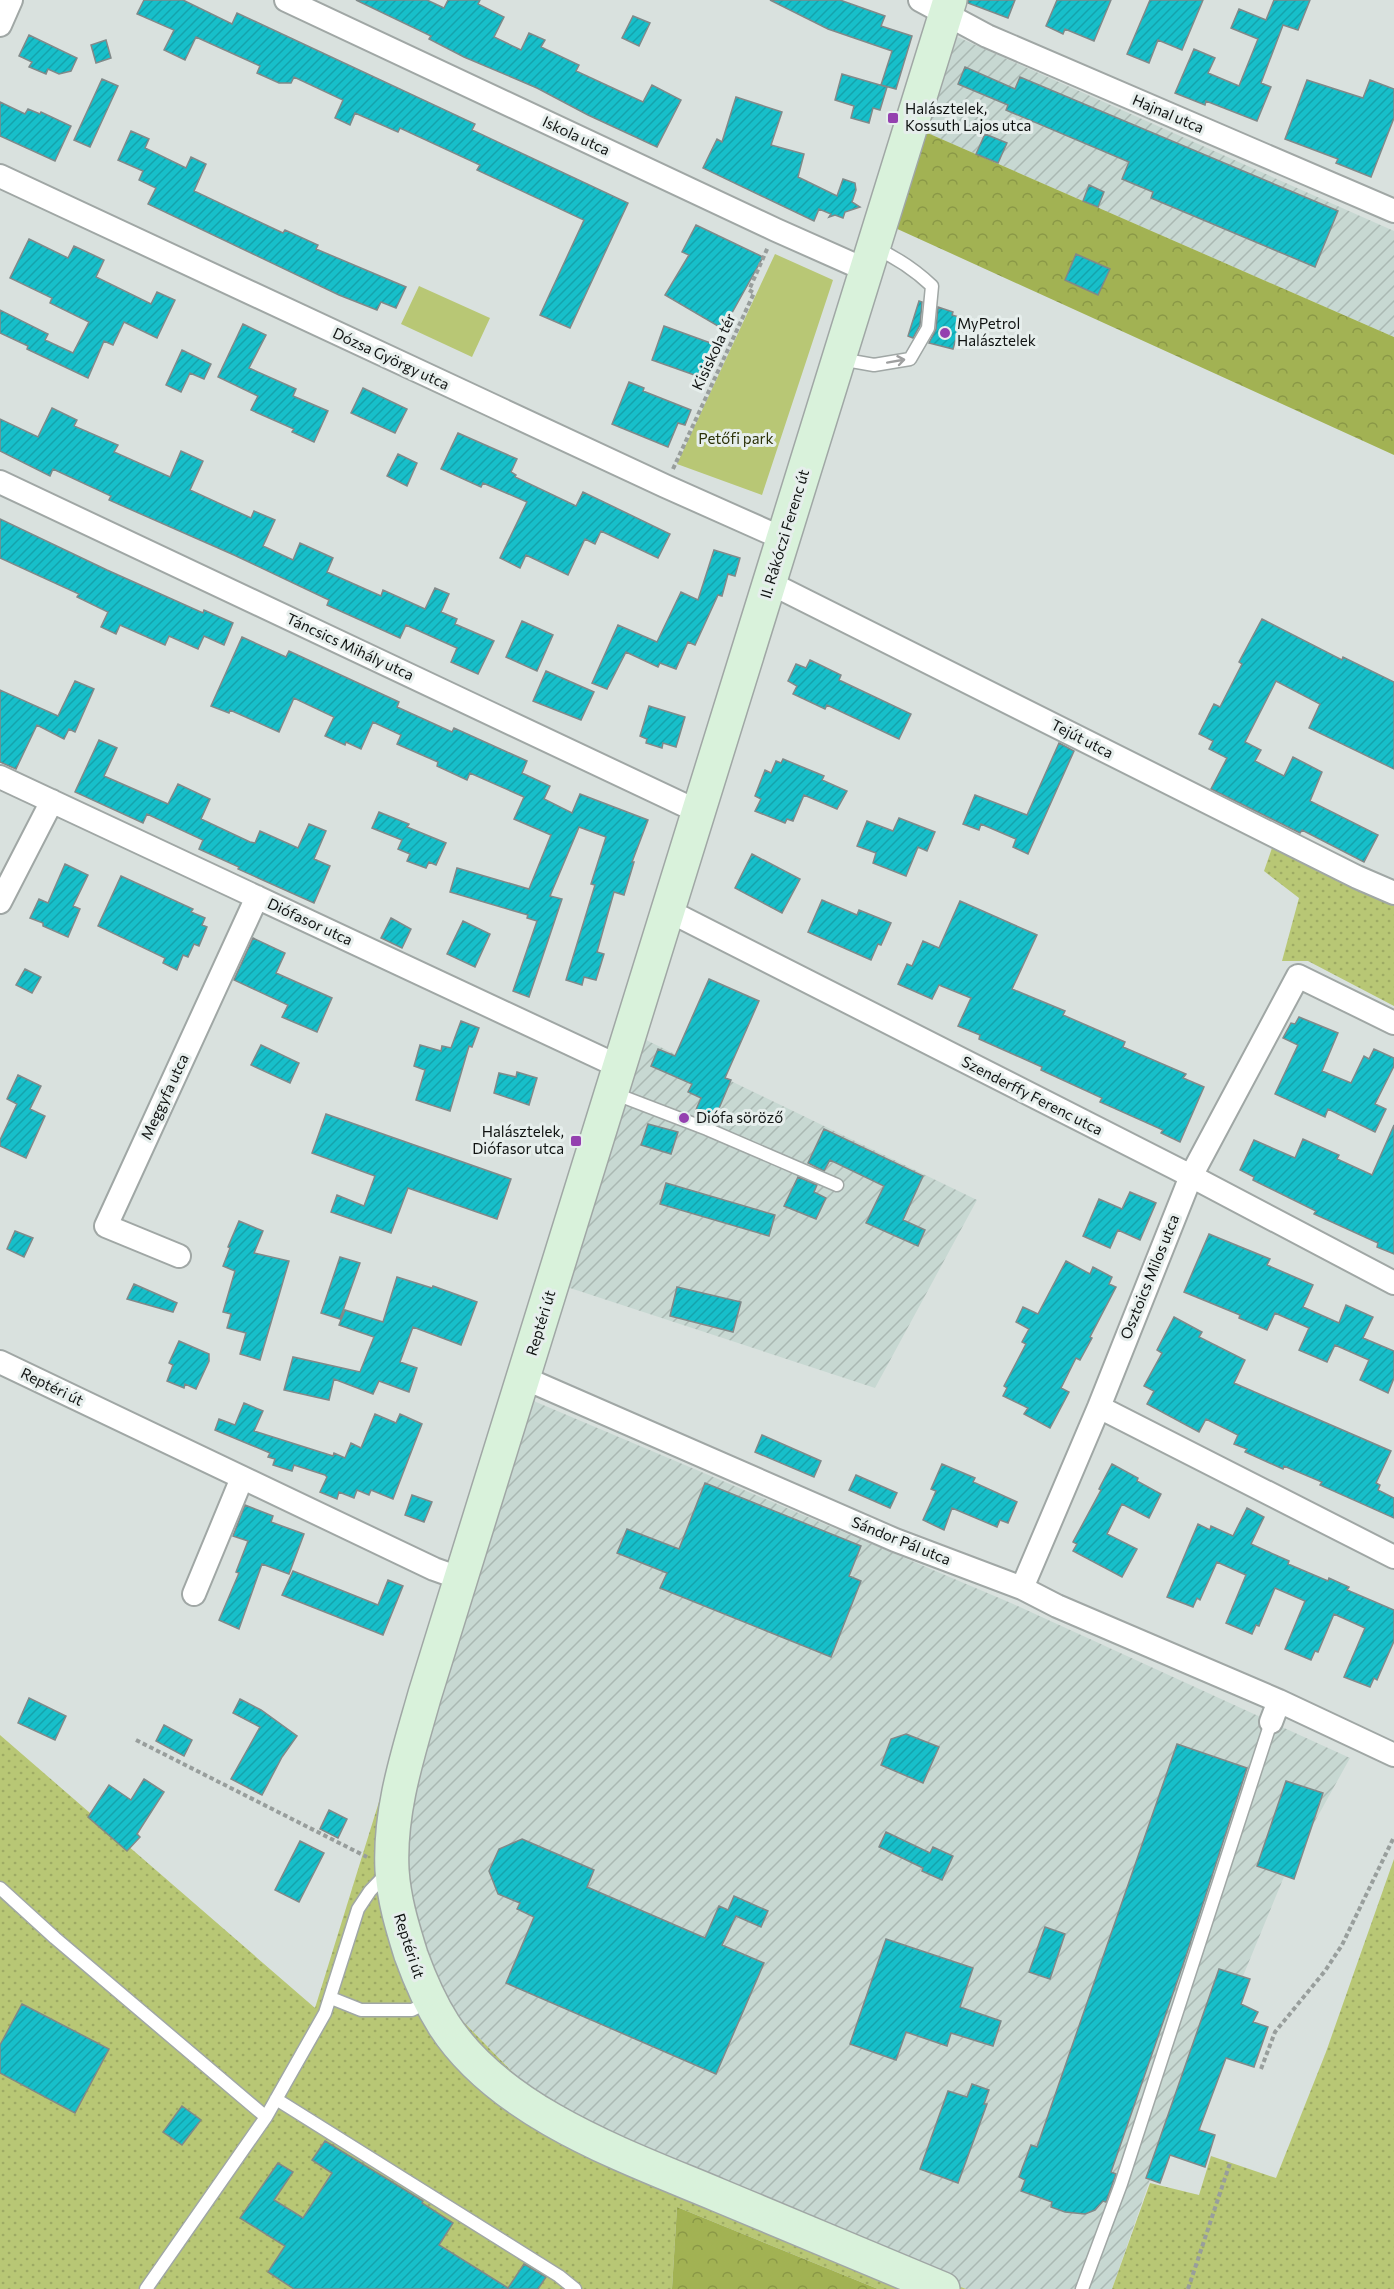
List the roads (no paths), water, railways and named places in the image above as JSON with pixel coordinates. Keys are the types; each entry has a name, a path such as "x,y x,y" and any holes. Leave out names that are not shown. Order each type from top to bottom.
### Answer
{"main road":[{"name":"II. Rákóczi Ferenc út","path":"616,1080 870,258 938,4"},
{"name":"Reptéri út","path":"616,1080 404,1768 393,1834 380,1863 422,1984 445,2027 482,2069 516,2098 546,2116 652,2168 943,2289"}],"street":[{"path":"0,25 11,0"},
{"name":"Iskola utca","path":"286,0 776,230 870,258"},
{"name":"Hajnal utca","path":"938,4 987,36 1394,211"},
{"name":"Dózsa György utca","path":"0,176 784,540"},
{"name":"Táncsics Mihály utca","path":"0,482 699,812"},
{"name":"Tejút utca","path":"770,583 1325,861 1394,893"},
{"name":"Diófasor utca","path":"0,777 257,897 616,1080"},
{"path":"0,902 52,801"},
{"name":"Meggyfa utca","path":"179,1256 106,1226 257,897"},
{"name":"Szenderffy Ferenc utca","path":"669,911 1191,1176 1394,1283"},
{"name":"Osztoics Milos utca","path":"1022,1588 1099,1407 1191,1176 1298,975 1394,1023"},
{"name":"Reptéri út","path":"0,1362 434,1569 462,1580"},
{"name":"Sándor Pál utca","path":"524,1378 895,1540 1022,1588 1067,1610 1279,1701 1394,1755"},
{"path":"1099,1407 1394,1557"},
{"path":"194,1594 242,1478"},
{"path":"1271,1722 1279,1701"}],"lane":[{"path":"839,359 874,365 909,359 928,328 932,286 914,269 894,256 870,258"},
{"path":"616,1080 708,1129 837,1185"},
{"path":"1082,2289 1121,2184 1271,1722"},
{"path":"146,2289 266,2117 325,2013 358,1908 370,1891 380,1863"},
{"path":"0,1888 55,1938 266,2117"},
{"path":"330,1998 361,2010 412,2010 430,2001"},
{"path":"276,2099 559,2276 575,2289"}],"place":[{"name":"Halásztelek, Kossuth Lajos utca","path":"893,118"},
{"name":"MyPetrol Halásztelek","path":"945,333"},
{"name":"Diófa söröző","path":"684,1118"},
{"name":"Halásztelek, Diófasor utca","path":"576,1141"}],"park label":[{"name":"Petőfi park","path":"736,439"}]}
